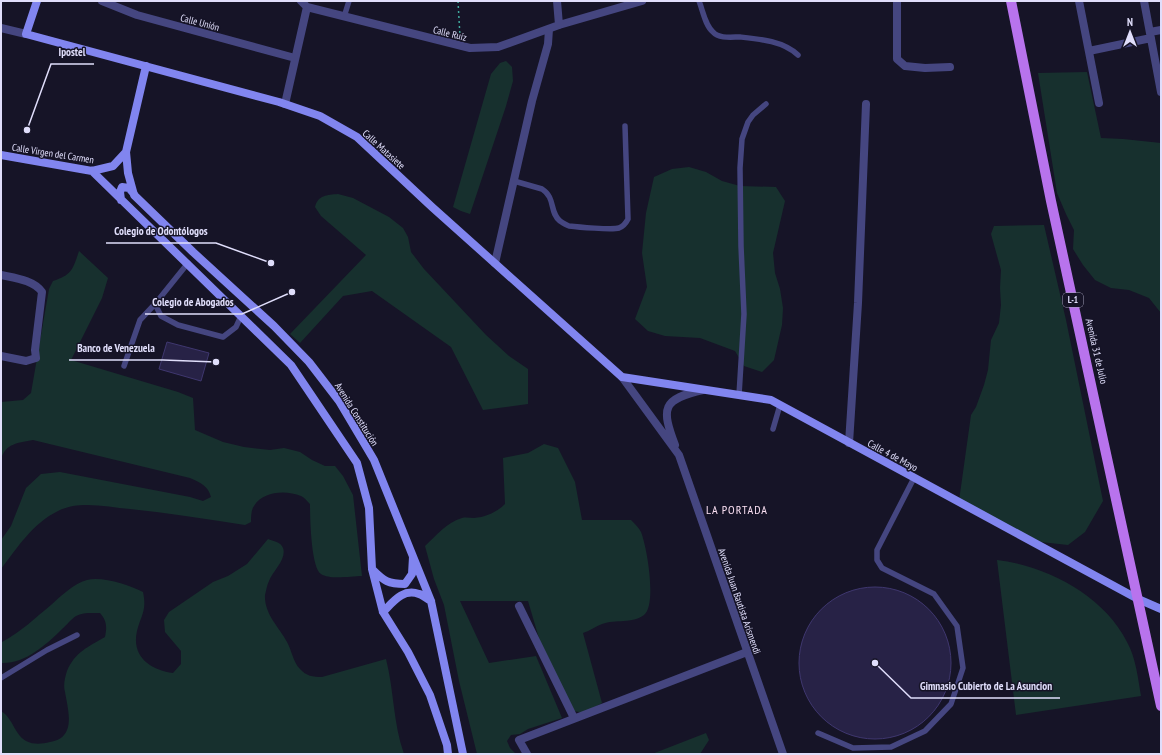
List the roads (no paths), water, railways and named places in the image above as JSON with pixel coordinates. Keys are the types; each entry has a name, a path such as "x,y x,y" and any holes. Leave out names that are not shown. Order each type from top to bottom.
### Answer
{"main road":[{"name":"Avenida 31 de Julio","path":"1011,1 1055,220 1161,706"}],"street":[{"path":"26,34 37,1"},
{"name":"Calle Unión","path":"102,1 137,15 295,58"},
{"name":"Calle Ruíz","path":"301,1 307,7 470,48 498,47 559,25 642,1"},
{"path":"557,1 559,25"},
{"path":"897,1 897,59 906,66 925,68 950,67"},
{"path":"1079,1 1099,103"},
{"path":"1144,1 1161,91"},
{"path":"285,104 307,7"},
{"name":"Calle Matasiete","path":"1,28 285,104 320,116 357,137 622,377"},
{"path":"495,263 532,101 548,44 549,29"},
{"path":"1089,51 1150,35 1161,30"},
{"path":"134,195 128,173 126,152 146,66"},
{"path":"849,442 858,303 866,104"},
{"name":"Calle Virgen del Carmen","path":"1,154 92,171 113,166 126,152"},
{"path":"92,171 291,365 357,463 369,508 372,569 383,612 408,652 430,695 447,745 448,754"},
{"path":"121,200 120,192 122,187 129,188 134,195"},
{"name":"Avenida Constitución","path":"134,195 192,252 274,326 310,362 339,401 374,460 431,601 463,754"},
{"path":"1,275 38,286 42,292 35,350 36,358 26,361 1,356"},
{"name":"Calle 4 de Mayo","path":"622,377 771,400 1138,599 1161,609"},
{"name":"Avenida Juan Bautista Arismendi","path":"622,377 679,455"},
{"name":"Avenida Juan Bautista Arismendi","path":"703,390 686,393 675,399 670,404 666,414 668,425 783,754"},
{"path":"372,569 384,581 394,584 405,584 412,574 413,555"},
{"path":"383,612 398,596 407,593 419,593 431,601"},
{"path":"519,606 574,718"},
{"path":"527,754 519,740 747,652"}],"lane":[{"path":"344,17 349,1"},
{"path":"699,1 708,26 713,33 723,37 739,37 777,43 788,47 798,55"},
{"path":"739,395 744,314 740,168 742,139 748,122 753,115 766,104"},
{"path":"514,181 542,189 546,192 551,199 554,213 557,218 565,224 574,226 616,228 623,226 628,219 625,126"},
{"path":"124,366 140,320 188,263"},
{"path":"155,304 161,316 178,325 223,337 236,328 241,316"},
{"path":"773,429 780,405"},
{"path":"818,733 853,748 891,747 925,731 951,704 963,668 957,626 934,594 882,568 877,560 877,550 914,478"},
{"path":"1,678 47,650 77,635"}],"place":[{"name":"Ipostel","path":"27,130"},
{"name":"Colegio de Odontólogos","path":"271,263"},
{"name":"Colegio de Abogados","path":"292,292"},
{"name":"Banco de Venezuela","path":"216,362"},
{"name":"Gimnasio Cubierto de La Asuncion","path":"875,663"}],"district":[{"name":"LA PORTADA","path":"737,510"}]}
